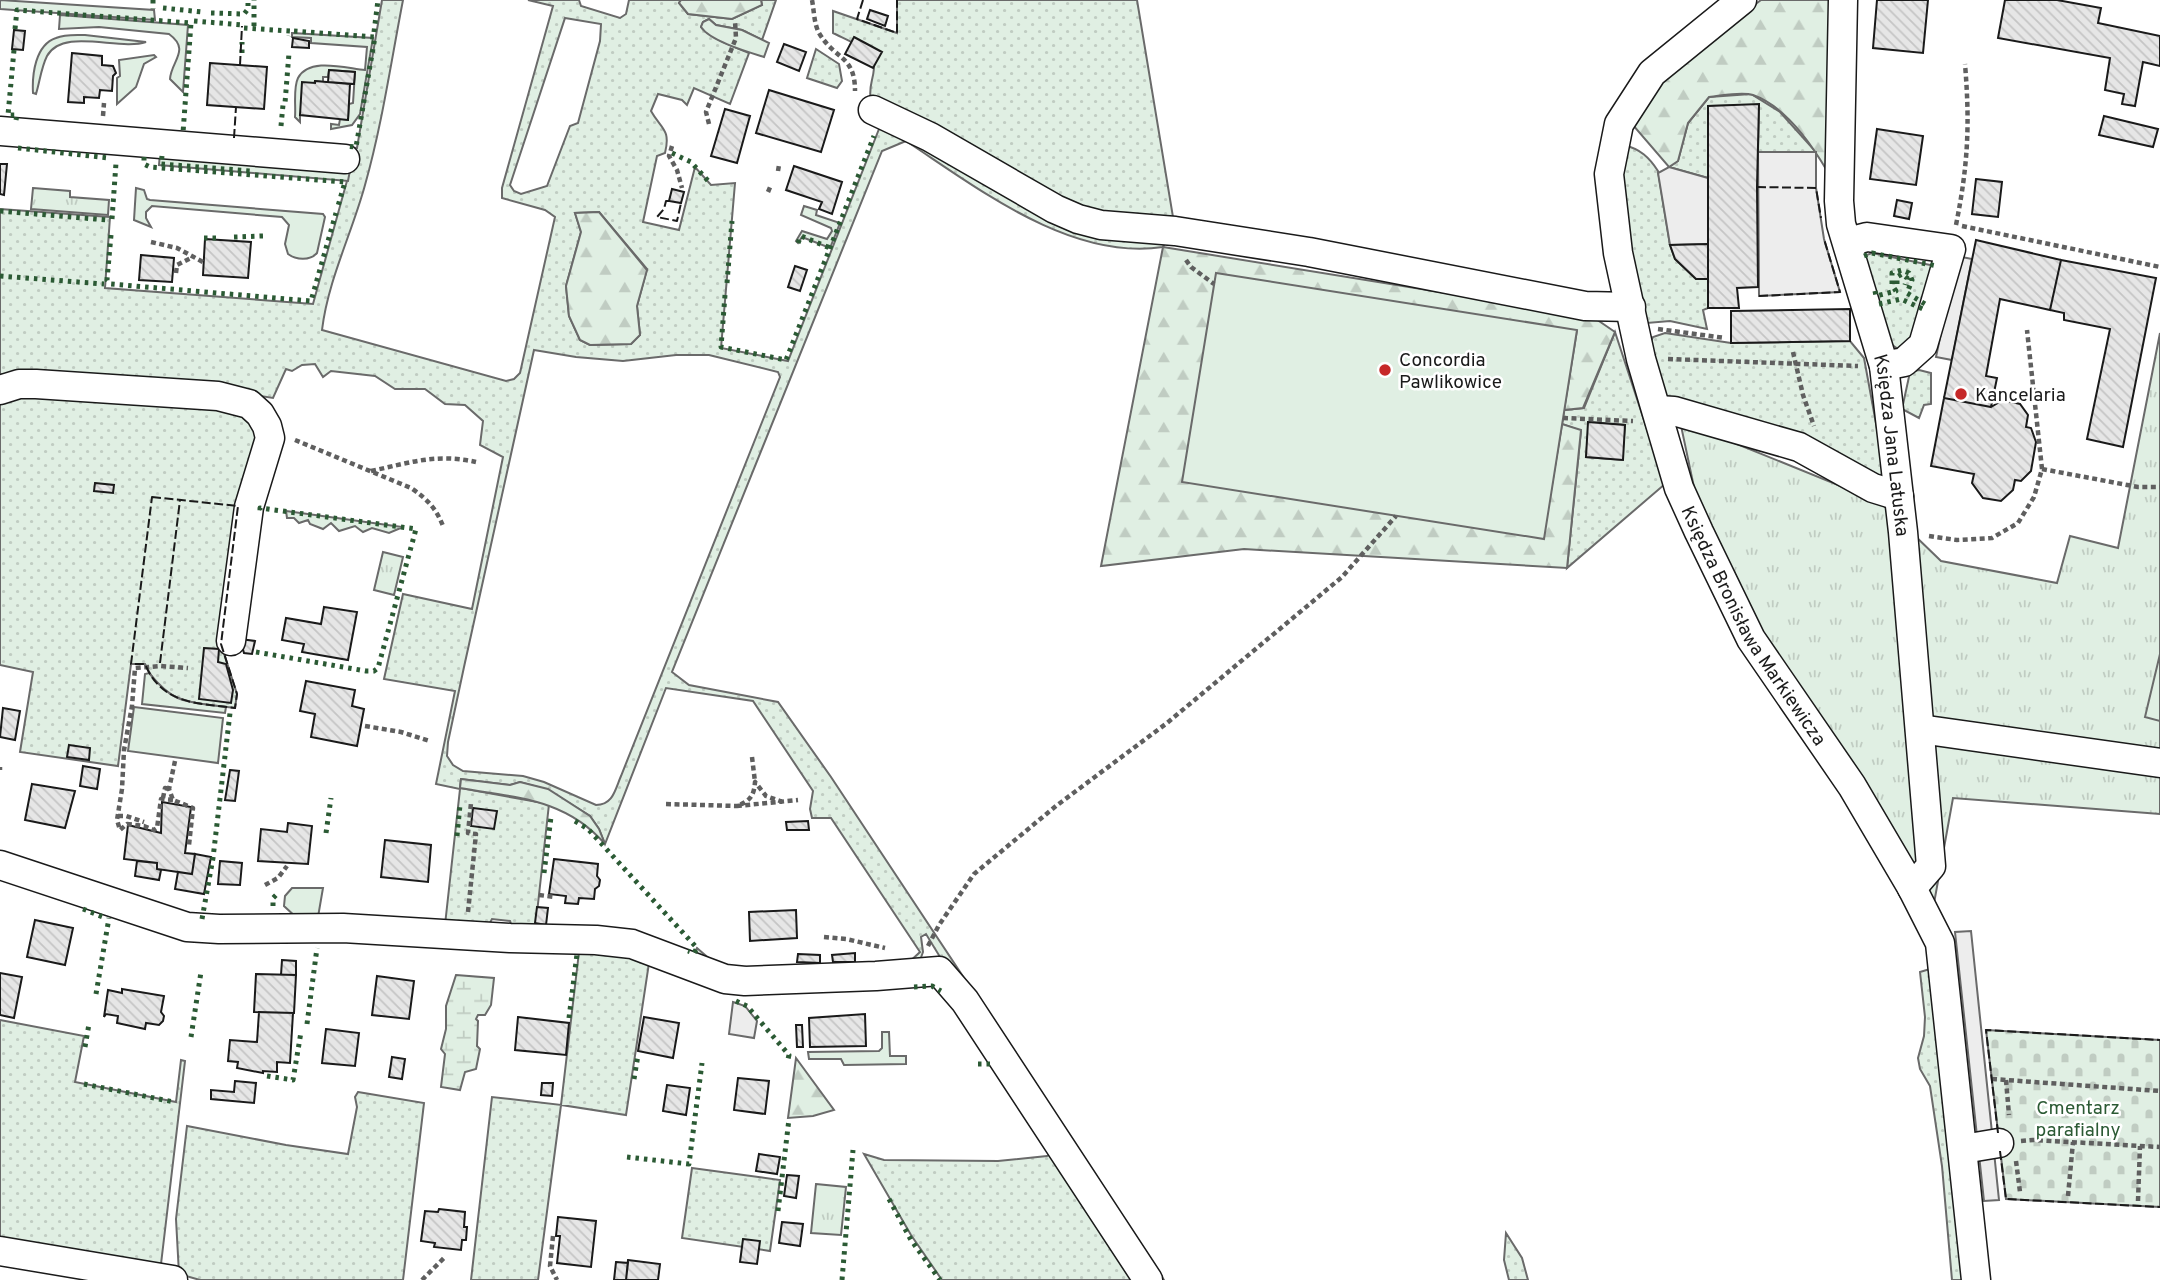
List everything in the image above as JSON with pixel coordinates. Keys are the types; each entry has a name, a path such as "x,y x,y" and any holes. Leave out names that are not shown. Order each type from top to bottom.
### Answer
{"street":[{"name":"Księdza Bronisława Markiewicza","path":"1742,0 1652,73 1619,124 1609,174 1618,253 1636,333 1679,488 1751,639 1852,786 1912,888 1940,943 1976,1280"},
{"name":"Księdza Jana Latuska","path":"1843,0 1839,201 1841,224 1884,366 1903,531 1931,866 1912,888"},
{"path":"864,103 1055,209 1078,219 1101,225 1175,232 1310,253 1585,306 1636,333"},
{"path":"0,131 345,159"},
{"path":"1848,242 1867,237 1953,237 1923,345 1903,362 1884,366"},
{"path":"0,390 19,384 36,384 218,396 249,404 260,414 270,438 249,507 231,641"},
{"path":"1657,410 1674,411 1799,447 1873,488 1899,496"},
{"path":"1920,729 2160,764"},
{"path":"0,865 187,927 343,928 596,940 632,944 725,979 830,978 939,971 965,1001 1148,1280"},
{"path":"1963,1149 2007,1142"},
{"path":"0,1251 139,1277 173,1280"}],"path":[{"path":"812,0 817,30 832,50 848,62 864,103"},
{"path":"709,124 706,112 736,38 735,21"},
{"path":"1965,64 1969,117 1968,151 1953,237 2160,267"},
{"path":"672,146 669,156 677,170 682,188"},
{"path":"768,192 771,186"},
{"path":"151,242 177,248 191,258 203,262"},
{"path":"176,273 177,265 191,258"},
{"path":"1636,333 1662,328 1725,338"},
{"path":"1903,531 1957,540 1992,538 2018,523 2034,497 2042,469 2027,330"},
{"path":"1636,333 1794,363 1884,366"},
{"path":"1793,352 1803,395 1828,463"},
{"path":"1563,418 1647,422 1657,410"},
{"path":"267,426 275,432 411,488 427,499 443,526"},
{"path":"370,471 432,457 476,461"},
{"path":"2042,469 2138,487 2160,487"},
{"path":"928,946 974,874 1056,806 1167,723 1342,578 1396,516"},
{"path":"188,668 135,668 118,816 120,830 127,824 144,825 154,830 158,826 161,799 173,800 194,808 189,845"},
{"path":"365,726 401,732 430,741"},
{"path":"737,806 751,798 755,792 752,757"},
{"path":"163,798 175,761"},
{"path":"755,782 765,796 783,802"},
{"path":"167,789 173,800"},
{"path":"666,804 737,806 798,800"},
{"path":"470,917 467,915 476,834 468,833 471,803"},
{"path":"118,816 144,822"},
{"path":"265,885 278,878 287,866"},
{"path":"539,895 555,897"},
{"path":"824,937 891,949"},
{"path":"1992,1079 2160,1091"},
{"path":"2006,1080 2009,1115"},
{"path":"2020,1192 2007,1142 2033,1140 2160,1147"},
{"path":"2068,1196 2073,1142"},
{"path":"2138,1201 2140,1146"},
{"path":"553,1236 550,1266 557,1280"},
{"path":"422,1280 445,1257"}],"green space":[{"path":"0,0 154,10 155,20 0,9"},
{"path":"382,0 403,0 371,162 329,293 322,330 506,381 514,379 520,373 555,217 545,210 502,198 502,188 553,6 528,0 579,0 581,6 620,18 626,14 629,0 681,0 679,3 688,14 732,19 762,5 761,0 776,0 762,40 742,30 716,25 709,19 703,22 701,27 710,35 749,53 730,104 694,88 687,105 682,100 658,94 651,111 666,134 667,145 665,153 657,156 643,222 679,230 695,167 711,185 735,183 721,348 788,361 879,129 884,124 908,133 912,123 871,102 873,61 859,46 833,33 833,11 897,33 897,0 1137,0 1174,223 1163,247 1129,248 1094,243 1061,232 995,199 906,141 882,151 672,672 689,685 778,702 831,777 1164,1280 1156,1280 970,996 948,970 926,934 921,937 923,952 919,963 906,969 743,974 715,970 698,963 694,953 697,948 719,967 730,971 906,965 920,952 831,818 812,818 810,809 813,791 753,701 666,688 605,844 590,816 548,790 520,782 510,785 461,779 460,788 549,804 535,931 513,929 510,921 492,919 487,928 445,925 460,789 436,784 455,691 384,679 403,594 472,609 503,457 480,445 483,421 465,405 445,404 425,389 395,389 375,376 331,371 323,377 315,364 302,365 292,371 286,369 273,398 218,389 0,374 0,209 110,217 105,288 313,304 350,170 216,157 215,160 167,157 168,151 307,162 338,156 339,147 357,148","holes":["565,18 601,24 600,41 578,123 570,126 547,186 521,194 514,191 510,185","599,212 647,269 637,306 640,335 631,344 590,345 580,340 569,316 566,286 581,232 575,213","534,350 623,361 676,355 709,355 778,372 780,377 610,800 596,805 544,782 523,776 463,771 453,765 447,756"]},
{"path":"681,0 761,0 762,5 732,19 688,14 679,3"},
{"path":"1761,0 1832,0 1826,169 1786,116 1764,100 1743,93 1709,97 1688,123 1678,161 1669,167 1632,124 1671,69"},
{"path":"60,15 188,25 183,92 170,79 179,45 169,34 99,27 59,29"},
{"path":"709,19 716,25 742,30 769,43 764,57 712,37 701,27 703,22"},
{"path":"292,33 373,38 360,114 352,125 331,129 331,124 339,125 340,119 348,120 349,104 353,103 355,72 329,70 328,77 323,77 323,82 315,81 300,115 300,122 295,117 296,87 298,78 310,68 328,65 365,70 367,47 311,43 311,38 292,37"},
{"path":"85,35 146,42 121,44 78,41 55,47 47,56 36,94 33,93 34,70 43,47 59,37"},
{"path":"816,49 839,64 842,81 837,88 807,78"},
{"path":"154,55 156,57 144,64 136,87 117,104 119,60"},
{"path":"1751,94 1780,112 1816,152 1758,152 1759,105 1709,106 1708,178 1669,167 1678,161 1688,123 1709,97"},
{"path":"1624,145 1644,154 1658,171 1670,245 1675,259 1696,279 1708,279 1708,308 1703,310 1707,329 1670,321 1647,323 1625,241 1618,161"},
{"path":"160,153 350,170 348,181 159,165"},
{"path":"33,188 70,191 70,197 109,200 108,215 31,209"},
{"path":"136,188 144,190 150,200 323,214 325,217 317,253 303,259 288,254 285,244 289,225 282,217 152,206 146,212 151,227 134,220"},
{"path":"804,206 817,210 816,215 840,223 830,248 802,237 798,243 796,241 802,231 827,239 832,231 831,228 801,215"},
{"path":"599,212 647,270 637,306 640,335 631,344 590,345 580,340 569,316 566,286 581,232 575,213"},
{"name":"Concordia Pawlikowice","path":"1163,247 1593,317 1615,332 1583,408 1564,410 1577,330 1543,539 1562,424 1581,430 1567,568 1244,549 1101,566"},
{"path":"1872,253 1940,267 1912,338 1898,349 1891,344 1864,256"},
{"name":"Concordia Pawlikowice","path":"1216,273 1577,330 1544,539 1182,482"},
{"path":"1615,332 1665,484 1567,568 1581,431 1562,424 1564,410 1584,408","holes":["1589,422 1625,425 1622,460 1586,457"]},
{"path":"1665,333 1731,343 1850,341 1864,358 1884,467 1881,476 1872,481 1667,404 1650,343 1653,337"},
{"path":"2160,333 2160,814 1953,798 1929,931 1756,626 1699,511 1680,421 1880,502 1941,561 2057,583 2070,536 2118,548"},
{"path":"1919,370 1931,373 1931,404 1924,405 1919,418 1902,409 1910,372"},
{"path":"7,396 233,407 258,429 221,644 237,694 235,708 182,700 161,687 145,664 131,664 118,766 20,752 33,672 0,665 0,401"},
{"path":"286,511 403,527 389,533 372,528 363,532 355,526 339,531 331,523 323,529 310,524 308,520 299,523 294,518 287,518"},
{"path":"383,552 403,557 394,595 374,590"},
{"path":"2160,654 2160,721 2145,717"},
{"path":"149,673 175,697 226,707 225,713 142,704 145,674"},
{"path":"134,707 223,718 218,763 128,751"},
{"path":"461,779 510,785 520,782 548,789 590,816 605,844 590,829 556,809 520,798 460,788"},
{"path":"292,888 323,888 318,917 297,918 284,906 285,896"},
{"path":"609,947 649,963 626,1115 561,1105 579,952"},
{"path":"1933,968 1970,1280 1952,1280 1942,1166 1930,1086 1920,1069 1918,1058 1924,1036 1925,1017 1920,972"},
{"path":"456,975 494,978 491,1005 485,1015 478,1015 476,1019 477,1046 480,1049 476,1069 465,1072 460,1090 441,1087 445,1054 441,1049 446,1029 446,1006"},
{"path":"0,1020 84,1036 75,1082 176,1102 181,1060 185,1061 161,1264 0,1245"},
{"name":"Cmentarz parafialny","path":"1986,1030 2160,1040 2160,1207 2006,1199"},
{"path":"882,1032 889,1032 890,1056 906,1056 906,1064 844,1065 841,1059 809,1059 808,1052 879,1051 882,1048"},
{"path":"796,1058 834,1110 813,1116 788,1118"},
{"path":"358,1092 424,1103 403,1280 200,1280 179,1274 176,1219 187,1126 348,1154 357,1107 355,1097"},
{"path":"492,1097 561,1105 538,1280 471,1280"},
{"path":"1056,1151 1142,1280 942,1280 911,1235 864,1154 884,1160 998,1161 1047,1156"},
{"path":"692,1168 780,1180 770,1251 682,1238"},
{"path":"816,1184 846,1187 841,1235 811,1233"},
{"path":"1506,1233 1522,1258 1528,1280 1509,1280 1504,1260"}],"shaded area":[{"path":"1758,152 1816,152 1816,188 1824,239 1840,292 1759,296"},
{"path":"1669,167 1708,178 1708,244 1670,245 1658,173"},
{"path":"1957,256 1972,259 1952,360 1936,357"},
{"path":"1971,931 1999,1200 1984,1201 1955,932"},
{"path":"733,1002 745,1006 757,1021 754,1038 729,1034"}],"building":[{"path":"1877,0 1928,0 1923,53 1873,48"},
{"path":"2005,0 2057,0 2101,8 2098,23 2160,36 2160,66 2143,62 2135,106 2122,104 2124,94 2105,90 2110,58 1998,38"},
{"path":"870,10 888,16 885,26 867,19"},
{"path":"14,30 25,31 23,50 12,49"},
{"path":"854,37 882,52 873,68 845,54"},
{"path":"293,38 309,41 309,48 292,47"},
{"path":"784,44 806,52 799,71 777,62"},
{"path":"72,53 102,56 102,65 113,66 116,73 113,76 112,91 100,90 99,98 84,97 84,103 68,102"},
{"path":"210,63 267,67 264,109 207,105"},
{"path":"329,70 355,72 354,84 328,82"},
{"path":"302,82 350,84 348,120 300,115"},
{"path":"769,90 834,110 821,152 756,133"},
{"path":"1759,104 1758,287 1737,288 1739,308 1708,308 1708,106"},
{"path":"725,109 750,116 737,163 711,156"},
{"path":"2104,116 2158,129 2153,147 2099,135"},
{"path":"1877,129 1923,136 1916,185 1870,179"},
{"path":"0,164 7,164 4,195 0,194"},
{"path":"794,166 842,182 832,214 819,209 822,202 786,190"},
{"path":"1976,179 2002,182 1998,217 1972,214"},
{"path":"672,189 684,192 681,203 669,201"},
{"path":"1897,200 1912,203 1909,219 1894,216"},
{"path":"205,239 251,242 248,278 203,275"},
{"path":"1976,240 2061,260 2050,310 2000,299 1986,376 1997,378 1991,407 1944,398"},
{"path":"1708,244 1708,279 1696,279 1675,259 1670,245"},
{"path":"141,255 174,258 172,282 139,280"},
{"path":"2061,260 2156,278 2123,447 2087,439 2110,329 2064,320 2064,313 2050,310"},
{"path":"795,266 807,270 800,291 788,287"},
{"path":"1850,309 1850,341 1731,343 1731,311"},
{"path":"1944,398 1991,407 2003,400 2020,404 2028,415 2026,427 2031,428 2036,442 2031,471 2021,481 2015,480 2013,490 2001,501 1983,498 1972,483 1974,474 1931,466"},
{"path":"1588,422 1625,425 1623,460 1586,457"},
{"path":"95,483 114,485 113,493 94,491"},
{"path":"324,607 357,612 348,660 302,652 304,644 282,640 286,618 321,624"},
{"path":"240,639 255,641 252,654 244,653"},
{"path":"204,648 219,649 218,662 226,664 233,690 231,703 199,699"},
{"path":"306,681 355,690 352,706 364,709 357,746 311,737 315,714 300,711"},
{"path":"3,708 20,711 15,740 0,737"},
{"path":"69,745 90,748 89,760 67,757"},
{"path":"83,766 100,769 97,789 80,786"},
{"path":"230,770 239,771 235,801 225,800"},
{"path":"32,784 75,791 65,828 25,820"},
{"path":"162,802 191,807 185,853 195,854 192,874 157,869 157,863 124,859 128,825 161,833"},
{"path":"473,808 497,811 494,829 471,826"},
{"path":"808,821 809,830 787,830 786,822"},
{"path":"288,823 312,826 308,864 258,861 261,829 287,832"},
{"path":"385,840 431,845 428,882 381,877"},
{"path":"195,854 211,857 204,894 175,889 178,872 192,874"},
{"path":"554,859 598,864 597,876 600,880 594,899 579,898 578,904 565,903 566,896 549,894"},
{"path":"137,861 157,863 157,869 161,870 159,880 135,876"},
{"path":"220,861 242,863 240,885 218,884"},
{"path":"537,907 548,908 546,925 535,923"},
{"path":"796,910 797,938 750,941 749,912"},
{"path":"35,920 73,928 65,965 27,957"},
{"path":"855,953 855,962 833,962 832,955"},
{"path":"798,954 820,955 820,963 797,962"},
{"path":"282,960 296,961 296,975 281,975"},
{"path":"0,973 22,977 14,1018 0,1015"},
{"path":"256,974 296,975 294,1013 254,1012"},
{"path":"377,976 414,981 409,1019 372,1015"},
{"path":"122,989 164,996 161,1012 163,1021 159,1025 146,1023 145,1029 117,1023 118,1016 106,1014 104,1017 108,990 122,993"},
{"path":"259,1012 293,1013 290,1063 277,1062 277,1072 263,1073 237,1068 238,1062 228,1061 230,1040 257,1042"},
{"path":"865,1014 866,1046 810,1047 809,1018"},
{"path":"518,1017 569,1023 566,1055 515,1050"},
{"path":"644,1017 679,1023 673,1058 638,1051"},
{"path":"796,1025 802,1025 803,1047 797,1047"},
{"path":"326,1029 359,1033 355,1066 322,1063"},
{"path":"392,1057 405,1059 402,1079 389,1077"},
{"path":"738,1078 769,1081 765,1114 734,1110"},
{"path":"235,1081 256,1083 254,1103 211,1099 211,1090 234,1092"},
{"path":"542,1083 553,1083 552,1096 541,1095"},
{"path":"667,1085 690,1088 686,1115 663,1111"},
{"path":"759,1154 780,1157 777,1174 756,1171"},
{"path":"787,1175 799,1176 796,1198 784,1196"},
{"path":"439,1209 465,1212 466,1240 462,1240 461,1250 434,1247 435,1243 421,1241 425,1211 438,1212"},
{"path":"558,1217 596,1221 591,1267 557,1263 560,1236 556,1236"},
{"path":"782,1222 803,1224 800,1246 779,1243"},
{"path":"743,1239 760,1241 757,1264 740,1262"},
{"path":"628,1260 660,1264 658,1280 626,1280"},
{"path":"616,1262 628,1263 626,1280 614,1280"}],"hedge":[{"path":"153,0 153,9"},
{"path":"254,0 254,26"},
{"path":"374,32 378,0"},
{"path":"211,13 244,14 248,3"},
{"path":"163,8 202,12"},
{"path":"15,29 17,10 191,23 183,133"},
{"path":"194,21 244,25"},
{"path":"244,28 290,31 289,36"},
{"path":"294,31 375,37 356,147 346,146"},
{"path":"242,42 242,53"},
{"path":"14,50 8,115 17,115 16,120"},
{"path":"281,126 289,53"},
{"path":"725,295 721,347 786,360 874,136"},
{"path":"18,148 109,158"},
{"path":"672,153 691,162 710,183"},
{"path":"162,156 161,164 251,171"},
{"path":"144,157 144,164 150,167 345,182 338,206"},
{"path":"112,219 116,163"},
{"path":"0,211 107,220"},
{"path":"111,235 107,280 111,284 311,301 336,213"},
{"path":"727,283 732,221"},
{"path":"234,237 263,236"},
{"path":"798,243 801,236 830,248"},
{"path":"204,238 220,238"},
{"path":"1864,256 1872,253 1937,266"},
{"path":"1875,291 1876,296 1896,291 1892,285 1892,273 1902,270 1909,273 1912,280 1907,293 1925,304"},
{"path":"1897,284 1897,277 1902,274 1907,278 1905,285"},
{"path":"0,276 104,284"},
{"path":"1879,304 1901,299 1923,309"},
{"path":"256,652 366,671 378,668 416,529 260,508 260,511"},
{"path":"202,919 213,858 230,713"},
{"path":"326,833 331,798"},
{"path":"457,836 460,805"},
{"path":"544,873 551,817"},
{"path":"575,821 588,829 697,948 694,953 688,951"},
{"path":"273,906 273,898 279,892"},
{"path":"83,909 103,917"},
{"path":"96,994 109,918"},
{"path":"307,1024 317,948"},
{"path":"569,1018 577,954"},
{"path":"191,1037 201,972"},
{"path":"914,987 932,986 941,991"},
{"path":"736,1001 747,1006 789,1055 787,1063"},
{"path":"85,1047 89,1024"},
{"path":"267,1076 293,1080 301,1032"},
{"path":"634,1079 638,1055"},
{"path":"978,1064 992,1064 991,1062"},
{"path":"627,1157 689,1164 702,1063"},
{"path":"84,1084 174,1102"},
{"path":"778,1211 789,1119"},
{"path":"842,1280 853,1150"},
{"path":"889,1199 911,1240 940,1280"}],"fence":[{"path":"863,0 857,19 897,33 897,0"},
{"path":"240,65 242,26"},
{"path":"234,138 236,107"},
{"path":"1757,187 1816,188 1821,218"},
{"path":"669,201 666,201 664,209 657,217 677,221 681,203"},
{"path":"1759,296 1840,292 1824,239"},
{"path":"152,497 238,506 221,644 237,694 235,708 182,700 161,687 145,664 131,664 152,497"},
{"path":"160,663 180,500"},
{"path":"1998,1133 1986,1030 2160,1040"},
{"path":"2000,1151 2006,1199 2160,1207"}],"place":[{"name":"Concordia Pawlikowice","path":"1385,370"},
{"name":"Kancelaria","path":"1961,394"}]}
